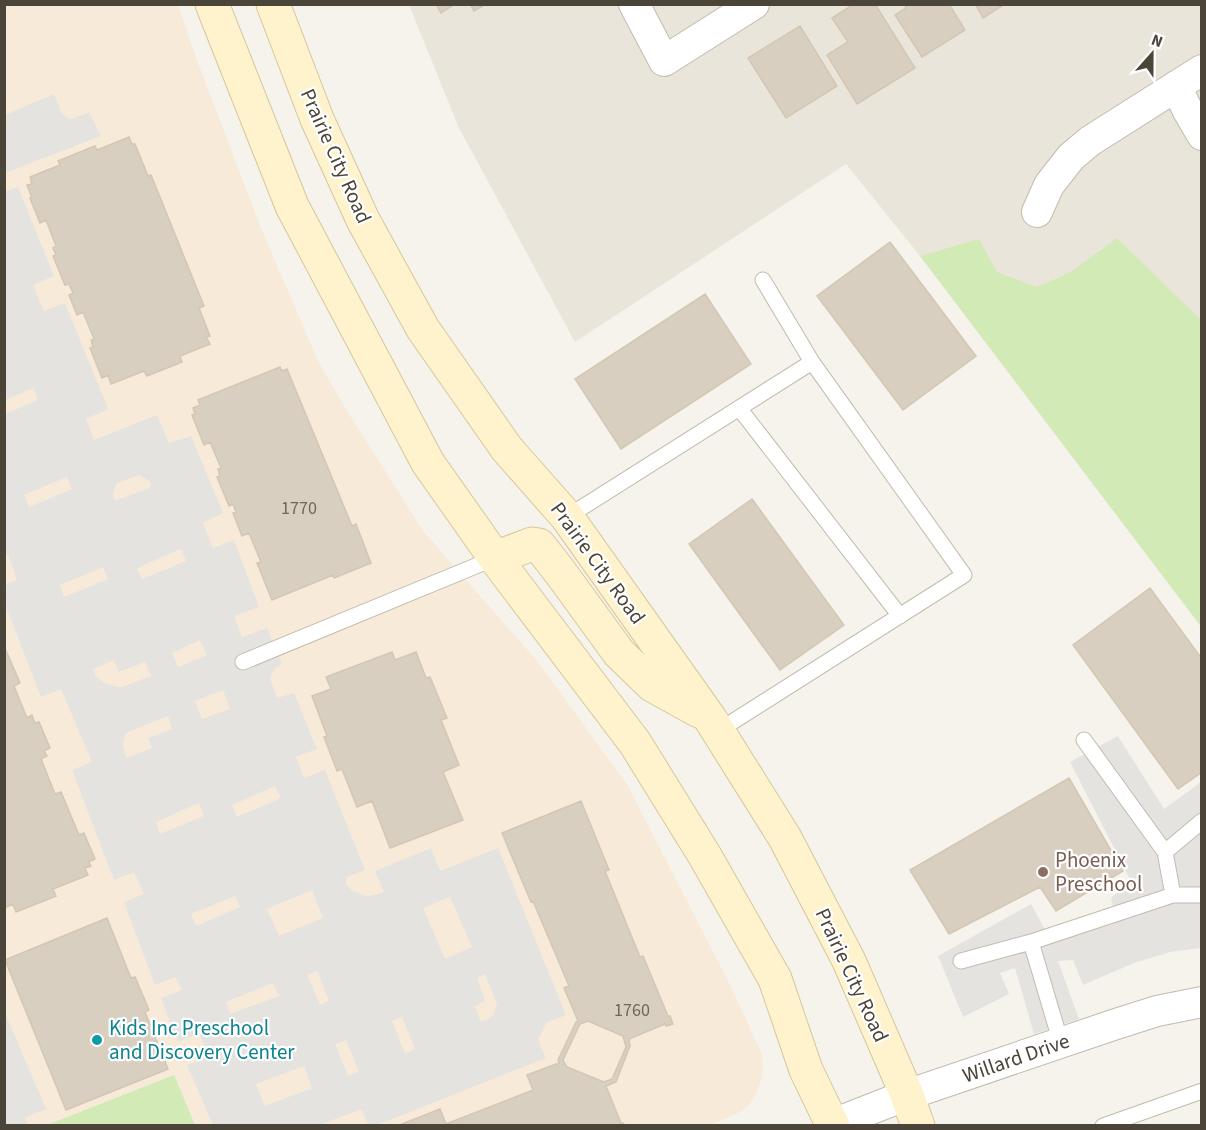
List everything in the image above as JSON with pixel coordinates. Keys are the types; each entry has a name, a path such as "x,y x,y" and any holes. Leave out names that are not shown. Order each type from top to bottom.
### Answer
{"main road":[{"path":"212,4 292,206 428,463 495,558 635,743 705,856 775,979 806,1070 833,1125"},
{"name":"Prairie City Road","path":"273,4 318,119 359,210 423,329 507,449 567,517 713,724 785,838 849,961 918,1125"},
{"path":"495,558 532,544 538,545 619,653 652,685 713,724"}],"street":[{"path":"634,4 664,61 754,4"},
{"path":"1037,212 1049,186 1071,157 1090,141 1202,70"},
{"path":"1176,86 1202,135"},
{"name":"Willard Drive","path":"833,1125 907,1095 1157,1011 1202,1002"}],"lane":[{"path":"713,724 900,616 964,575 812,362 763,280"},
{"path":"567,517 812,362"},
{"path":"740,408 900,616"},
{"path":"243,662 495,558"},
{"path":"1084,740 1165,852 1173,895"},
{"path":"1165,852 1202,821"},
{"path":"961,960 1031,942 1173,895 1202,895"},
{"path":"1031,942 1062,1043"},
{"path":"1103,1125 1202,1090"}],"shaded area":[{"path":"5,5 178,5 261,228 319,363 423,531 538,662 628,786 730,985 761,1052 763,1065 757,1092 750,1104 740,1112 709,1125 5,1126"},
{"path":"409,5 1201,5 1201,627 920,256 846,164 575,342 459,128"},
{"path":"54,94 62,114 69,119 89,112 101,136 5,173 5,115"},
{"path":"18,187 54,276 33,285 44,311 65,303 108,409 86,419 94,440 157,415 169,443 191,436 223,513 203,523 213,548 234,540 259,607 234,616 242,637 267,628 282,664 275,668 270,678 277,698 294,693 317,749 296,757 304,778 325,770 365,870 347,877 346,884 353,891 367,896 373,895 384,892 375,871 431,848 440,871 498,848 566,1015 546,1023 538,1040 546,1058 377,1125 369,1125 361,1109 320,1125 213,1125 187,1065 209,1057 199,1033 178,1042 161,998 182,990 175,977 155,985 124,902 144,894 134,872 114,880 72,770 92,762 61,689 41,697 5,604 5,585 17,580 8,555 5,555 5,414 38,400 33,388 5,400 4,192","holes":["139,475 151,483 150,488 117,500 113,497 117,483","67,477 72,489 29,507 24,495","181,549 186,561 142,579 137,568","103,567 108,579 64,597 60,585","200,640 207,655 178,667 172,653","114,660 119,672 145,662 151,676 123,687 104,683 95,675 93,669","223,690 230,709 202,719 195,701","168,716 172,729 148,738 152,748 126,758 123,746 125,734","275,786 281,798 237,817 232,805","199,803 204,816 160,834 156,822","312,890 323,918 279,936 267,909","235,896 240,907 196,926 191,914","450,897 472,947 445,959 423,908","317,971 329,1001 320,1005 307,975","485,974 497,1004 494,1014 481,1022 475,1006 485,1001 477,978","273,983 279,996 230,1014 226,1002","402,1017 415,1049 405,1053 392,1021","346,1040 359,1072 348,1076 335,1044","304,1066 312,1088 265,1106 256,1084"]},
{"path":"1118,736 1164,809 1201,782 1201,948 1170,952 1134,963 1083,985 1073,960 1058,961 1079,1019 1034,1034 1015,968 1000,973 1009,994 963,1017 938,956 1031,904 1048,935 1115,916 1111,898 1131,881 1070,762"},
{"path":"5,1013 46,1109 25,1118 28,1125 5,1125"}],"green space":[{"path":"1117,238 1201,320 1201,626 920,256 979,239 997,272 1037,287 1071,272"},
{"path":"174,1075 195,1125 47,1125"}],"building":[{"path":"436,4 455,4 441,13"},
{"path":"470,4 486,4 474,11"},
{"path":"854,4 875,4 915,68 857,104 827,55 848,42 832,18"},
{"path":"904,4 949,4 965,30 922,57 895,15 906,8"},
{"path":"975,4 1005,4 983,18"},
{"path":"800,26 837,86 786,118 748,58"},
{"path":"129,137 132,144 135,144 148,176 151,175 204,306 199,308 210,336 206,337 210,344 180,356 182,362 147,376 144,371 111,384 108,375 102,378 90,348 93,347 91,340 94,339 83,312 77,315 69,295 73,293 69,284 65,285 53,256 56,255 53,248 56,246 46,220 40,223 27,185 32,184 30,177 60,165 58,161 95,146 97,150"},
{"path":"890,242 976,356 903,410 817,296"},
{"path":"705,294 751,364 621,449 575,379"},
{"path":"280,367 282,371 287,369 352,526 356,524 371,563 334,578 333,575 272,600 257,563 261,562 249,533 242,536 233,513 236,512 233,504 229,506 217,477 220,476 218,469 221,468 210,442 204,445 192,415 195,414 193,408 200,405 198,400"},
{"path":"752,499 844,625 780,670 689,544"},
{"path":"1150,588 1202,659 1202,772 1178,789 1073,645"},
{"path":"4,646 20,683 14,686 27,718 32,715 35,723 39,722 50,748 44,751 47,756 41,759 55,794 61,792 79,835 84,833 95,859 89,862 91,866 85,868 88,875 53,889 56,896 16,912 13,904 4,908"},
{"path":"392,652 395,660 416,652 426,678 430,677 447,718 441,720 459,765 443,772 463,820 390,848 372,801 357,807 342,769 337,771 312,696 331,689 326,677"},
{"path":"1069,778 1123,871 1056,911 1040,887 949,934 910,870"},
{"path":"581,801 609,870 605,871 640,957 643,956 673,1024 666,1026 665,1024 629,1039 630,1046 616,1082 606,1086 621,1123 625,1126 397,1126 440,1109 446,1124 533,1090 527,1075 559,1063 558,1060 578,1021 564,988 569,986 502,833","holes":["588,1021 623,1036 626,1047 612,1079 604,1082 567,1067 563,1060 580,1024"]},
{"name":"Kids Inc Preschool and Discovery Center","path":"107,918 131,978 135,977 149,1010 145,1012 168,1069 66,1110 5,960"}],"place":[{"name":"Phoenix Preschool","path":"1043,872"},
{"name":"Kids Inc Preschool and Discovery Center","path":"97,1040"}]}
